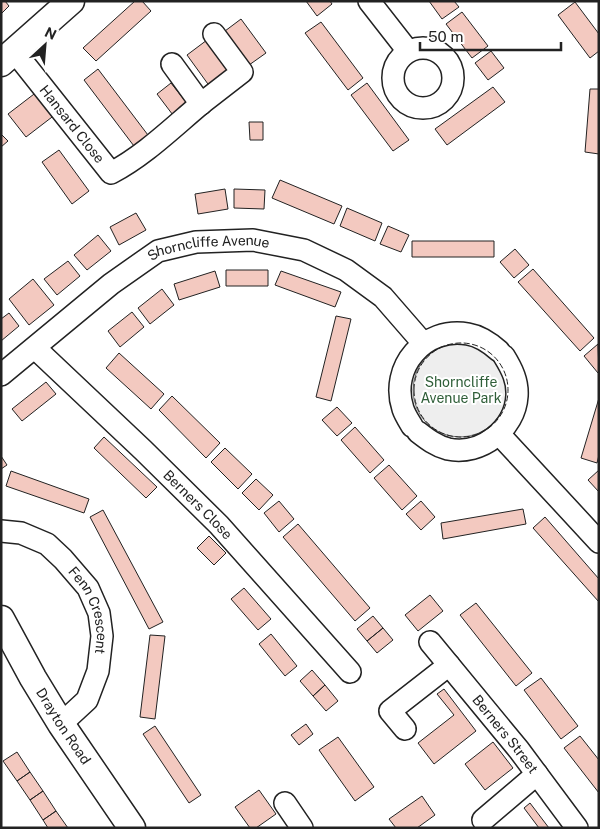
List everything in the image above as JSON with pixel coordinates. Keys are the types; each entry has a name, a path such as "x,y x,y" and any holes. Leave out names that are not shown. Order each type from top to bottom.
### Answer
{"main road":[{"path":"8,57 71,1"},
{"name":"Drayton Road","path":"1,619 61,724 132,828"}],"street":[{"path":"369,1 408,51"},
{"path":"172,64 201,104 242,72 214,34"},
{"name":"Hansard Close","path":"8,57 110,174 128,164 183,121 201,104"},
{"name":"Shorncliffe Avenue","path":"1,375 111,284 158,250 196,242 253,240 304,250 346,270 383,297 422,343"},
{"path":"454,332 470,334 486,340 501,353 512,368 517,396 514,410 508,423 499,434 485,444 467,449 449,449 432,443 415,429 403,410 399,392 402,373 410,357 422,343 437,336 454,332"},
{"name":"Berners Close","path":"34,348 143,450 219,525 350,672"},
{"path":"499,434 599,542"},
{"name":"Fenn Crescent","path":"1,531 21,533 47,544 88,588 99,613 102,636 98,671 86,700 61,724"},
{"name":"Berners Street","path":"430,642 537,774 577,828"},
{"path":"405,729 390,710 449,665"},
{"path":"483,820 537,774"},
{"path":"285,803 302,828"}],"green space":[{"name":"Shorncliffe Avenue Park","path":"460,343 478,346 493,357 504,372 507,390 504,408 493,423 478,434 460,437 442,434 427,423 416,408 413,390 416,372 427,357 442,346"}],"building":[{"path":"1,1 5,1 9,6 1,14"},
{"path":"135,1 142,1 151,11 96,61 83,48"},
{"path":"306,1 330,1 332,4 317,16"},
{"path":"429,1 454,1 459,7 442,19"},
{"path":"575,2 599,34 599,51 590,58 558,15"},
{"path":"462,12 488,46 472,58 446,24"},
{"path":"241,19 266,53 242,70 217,37"},
{"path":"321,22 363,78 348,90 305,33"},
{"path":"211,37 237,73 213,91 187,55"},
{"path":"491,51 504,68 488,80 475,63"},
{"path":"98,69 154,143 140,154 84,80"},
{"path":"171,83 193,111 179,123 157,94"},
{"path":"367,83 409,140 393,151 351,95"},
{"path":"493,87 505,102 447,145 435,129"},
{"path":"590,89 599,89 599,154 585,152"},
{"path":"38,91 56,114 26,137 8,114"},
{"path":"249,122 263,122 263,140 250,140"},
{"path":"1,134 8,141 1,147"},
{"path":"59,150 89,191 72,204 42,162"},
{"path":"280,180 342,206 334,224 272,198"},
{"path":"225,189 228,209 198,214 195,194"},
{"path":"234,189 265,190 264,209 234,208"},
{"path":"347,208 382,223 375,241 340,226"},
{"path":"136,213 146,230 119,245 110,227"},
{"path":"388,226 409,235 401,252 380,244"},
{"path":"98,235 111,251 87,270 74,255"},
{"path":"412,241 494,241 494,257 412,257"},
{"path":"515,249 529,265 514,278 500,262"},
{"path":"68,261 80,276 57,295 44,279"},
{"path":"533,269 594,338 580,351 518,282"},
{"path":"226,270 268,270 268,286 226,286"},
{"path":"215,271 220,287 179,300 174,284"},
{"path":"281,271 341,292 335,307 275,285"},
{"path":"33,279 54,305 29,325 9,299"},
{"path":"162,289 174,305 150,324 138,308"},
{"path":"132,312 144,327 120,347 108,331"},
{"path":"9,313 19,326 1,341 1,319"},
{"path":"336,316 351,319 331,401 316,397"},
{"path":"598,344 599,372 598,373 584,356"},
{"path":"119,353 164,394 151,409 106,368"},
{"path":"46,382 56,394 22,421 12,409"},
{"path":"172,396 220,443 206,458 159,410"},
{"path":"599,398 599,455 597,463 581,458"},
{"path":"337,407 352,423 337,436 322,420"},
{"path":"355,427 384,460 370,473 341,440"},
{"path":"104,437 157,487 146,498 94,448"},
{"path":"225,448 252,474 238,489 211,462"},
{"path":"1,456 7,465 1,469"},
{"path":"389,465 417,496 402,510 374,478"},
{"path":"599,470 599,492 588,480"},
{"path":"11,471 89,499 84,513 6,486"},
{"path":"256,479 273,495 259,510 242,493"},
{"path":"279,501 294,519 279,532 264,513"},
{"path":"421,501 435,517 421,530 406,514"},
{"path":"523,509 526,524 443,539 441,523"},
{"path":"103,510 163,622 149,629 90,517"},
{"path":"545,517 599,579 599,602 533,528"},
{"path":"298,524 370,608 355,621 283,537"},
{"path":"209,536 226,553 214,565 197,548"},
{"path":"244,588 271,619 258,630 231,599"},
{"path":"430,595 443,611 418,631 405,615"},
{"path":"476,603 532,673 516,686 460,615"},
{"path":"373,616 383,628 367,641 357,629"},
{"path":"383,628 393,640 377,653 367,641"},
{"path":"271,634 297,666 285,676 259,644"},
{"path":"150,635 165,636 155,719 140,717"},
{"path":"312,670 325,685 313,696 300,681"},
{"path":"541,678 578,726 561,739 524,690"},
{"path":"325,685 338,701 326,711 313,696"},
{"path":"444,689 476,731 434,764 418,743 454,715 437,694"},
{"path":"306,724 313,734 299,745 291,735"},
{"path":"155,726 201,795 189,803 143,734"},
{"path":"580,736 599,760 599,793 564,748"},
{"path":"338,737 374,787 355,801 319,750"},
{"path":"493,742 513,768 485,790 465,764"},
{"path":"17,752 30,772 17,781 3,761"},
{"path":"30,772 43,791 30,800 17,781"},
{"path":"259,790 276,814 256,828 250,828 235,807"},
{"path":"43,791 56,811 43,820 30,800"},
{"path":"422,796 435,815 417,828 396,828 389,819"},
{"path":"530,803 549,828 539,828 524,808"},
{"path":"56,811 68,828 48,828 43,820"}],"fence":[{"path":"452,343 470,343 495,356 505,372 508,390 505,408 495,424 470,437 452,437 427,424 414,399 414,381 427,356 452,343"}]}
